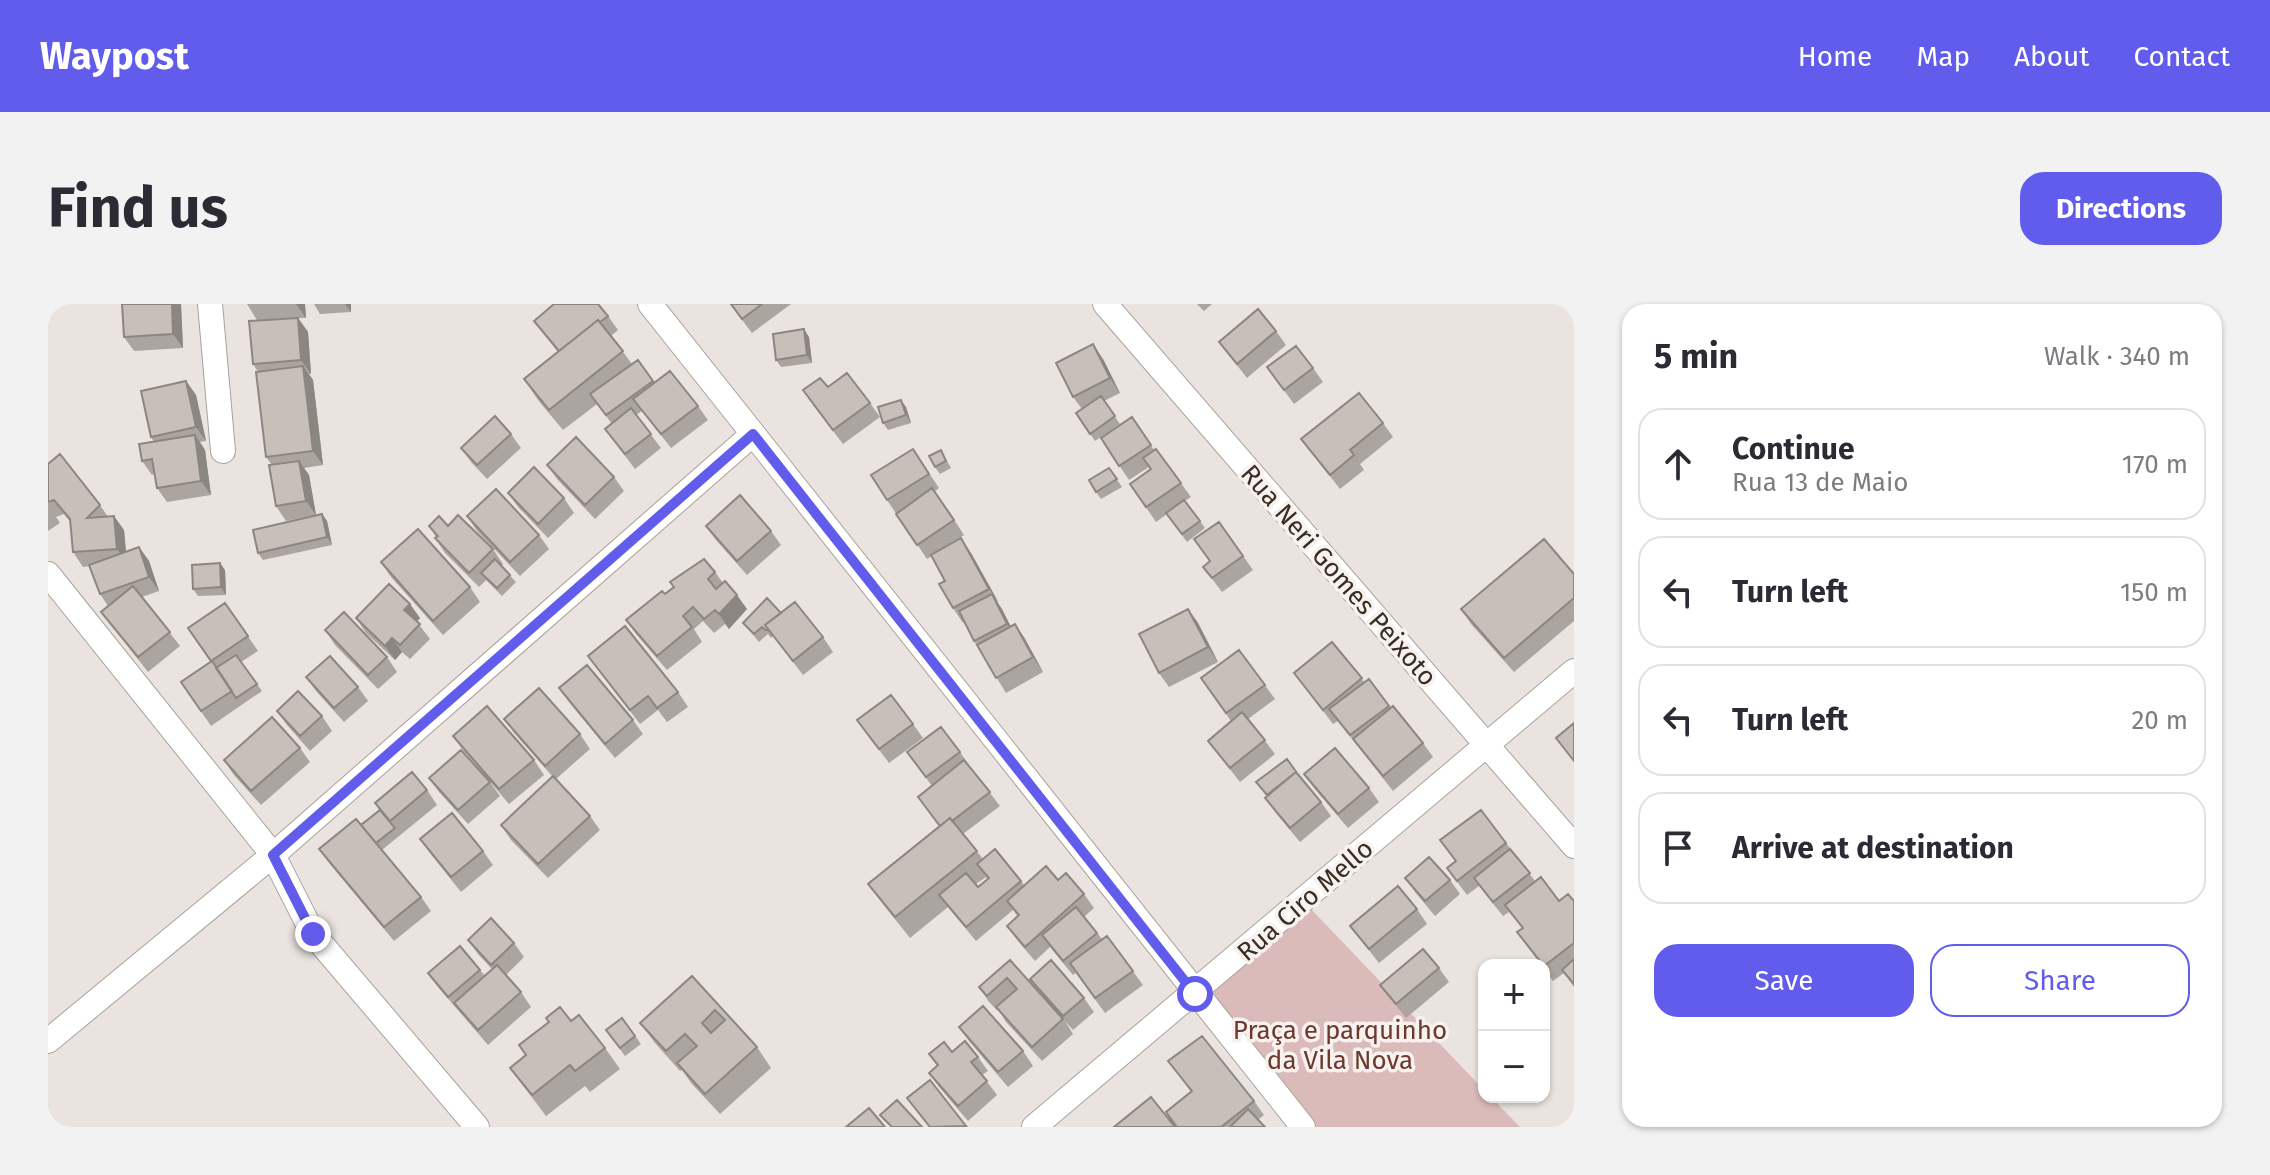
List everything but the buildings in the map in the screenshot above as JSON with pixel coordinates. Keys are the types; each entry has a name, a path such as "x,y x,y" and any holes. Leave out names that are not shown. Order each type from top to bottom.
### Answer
{"street":[{"path":"210,304 223,451"},
{"path":"650,304 1303,1127"},
{"name":"Rua Neri Gomes Peixoto","path":"1105,304 1574,846"},
{"path":"48,1041 273,855 753,434"},
{"path":"48,574 273,855 313,934 477,1127"},
{"name":"Rua Ciro Mello","path":"1034,1127 1574,671"}],"green space":[{"name":"Praça e parquinho da Vila Nova","path":"1310,908 1478,1084 1478,1103 1497,1103 1520,1127 1315,1127 1205,997"}],"route":[{"path":"313,934 273,855 753,434 1195,994"}]}
